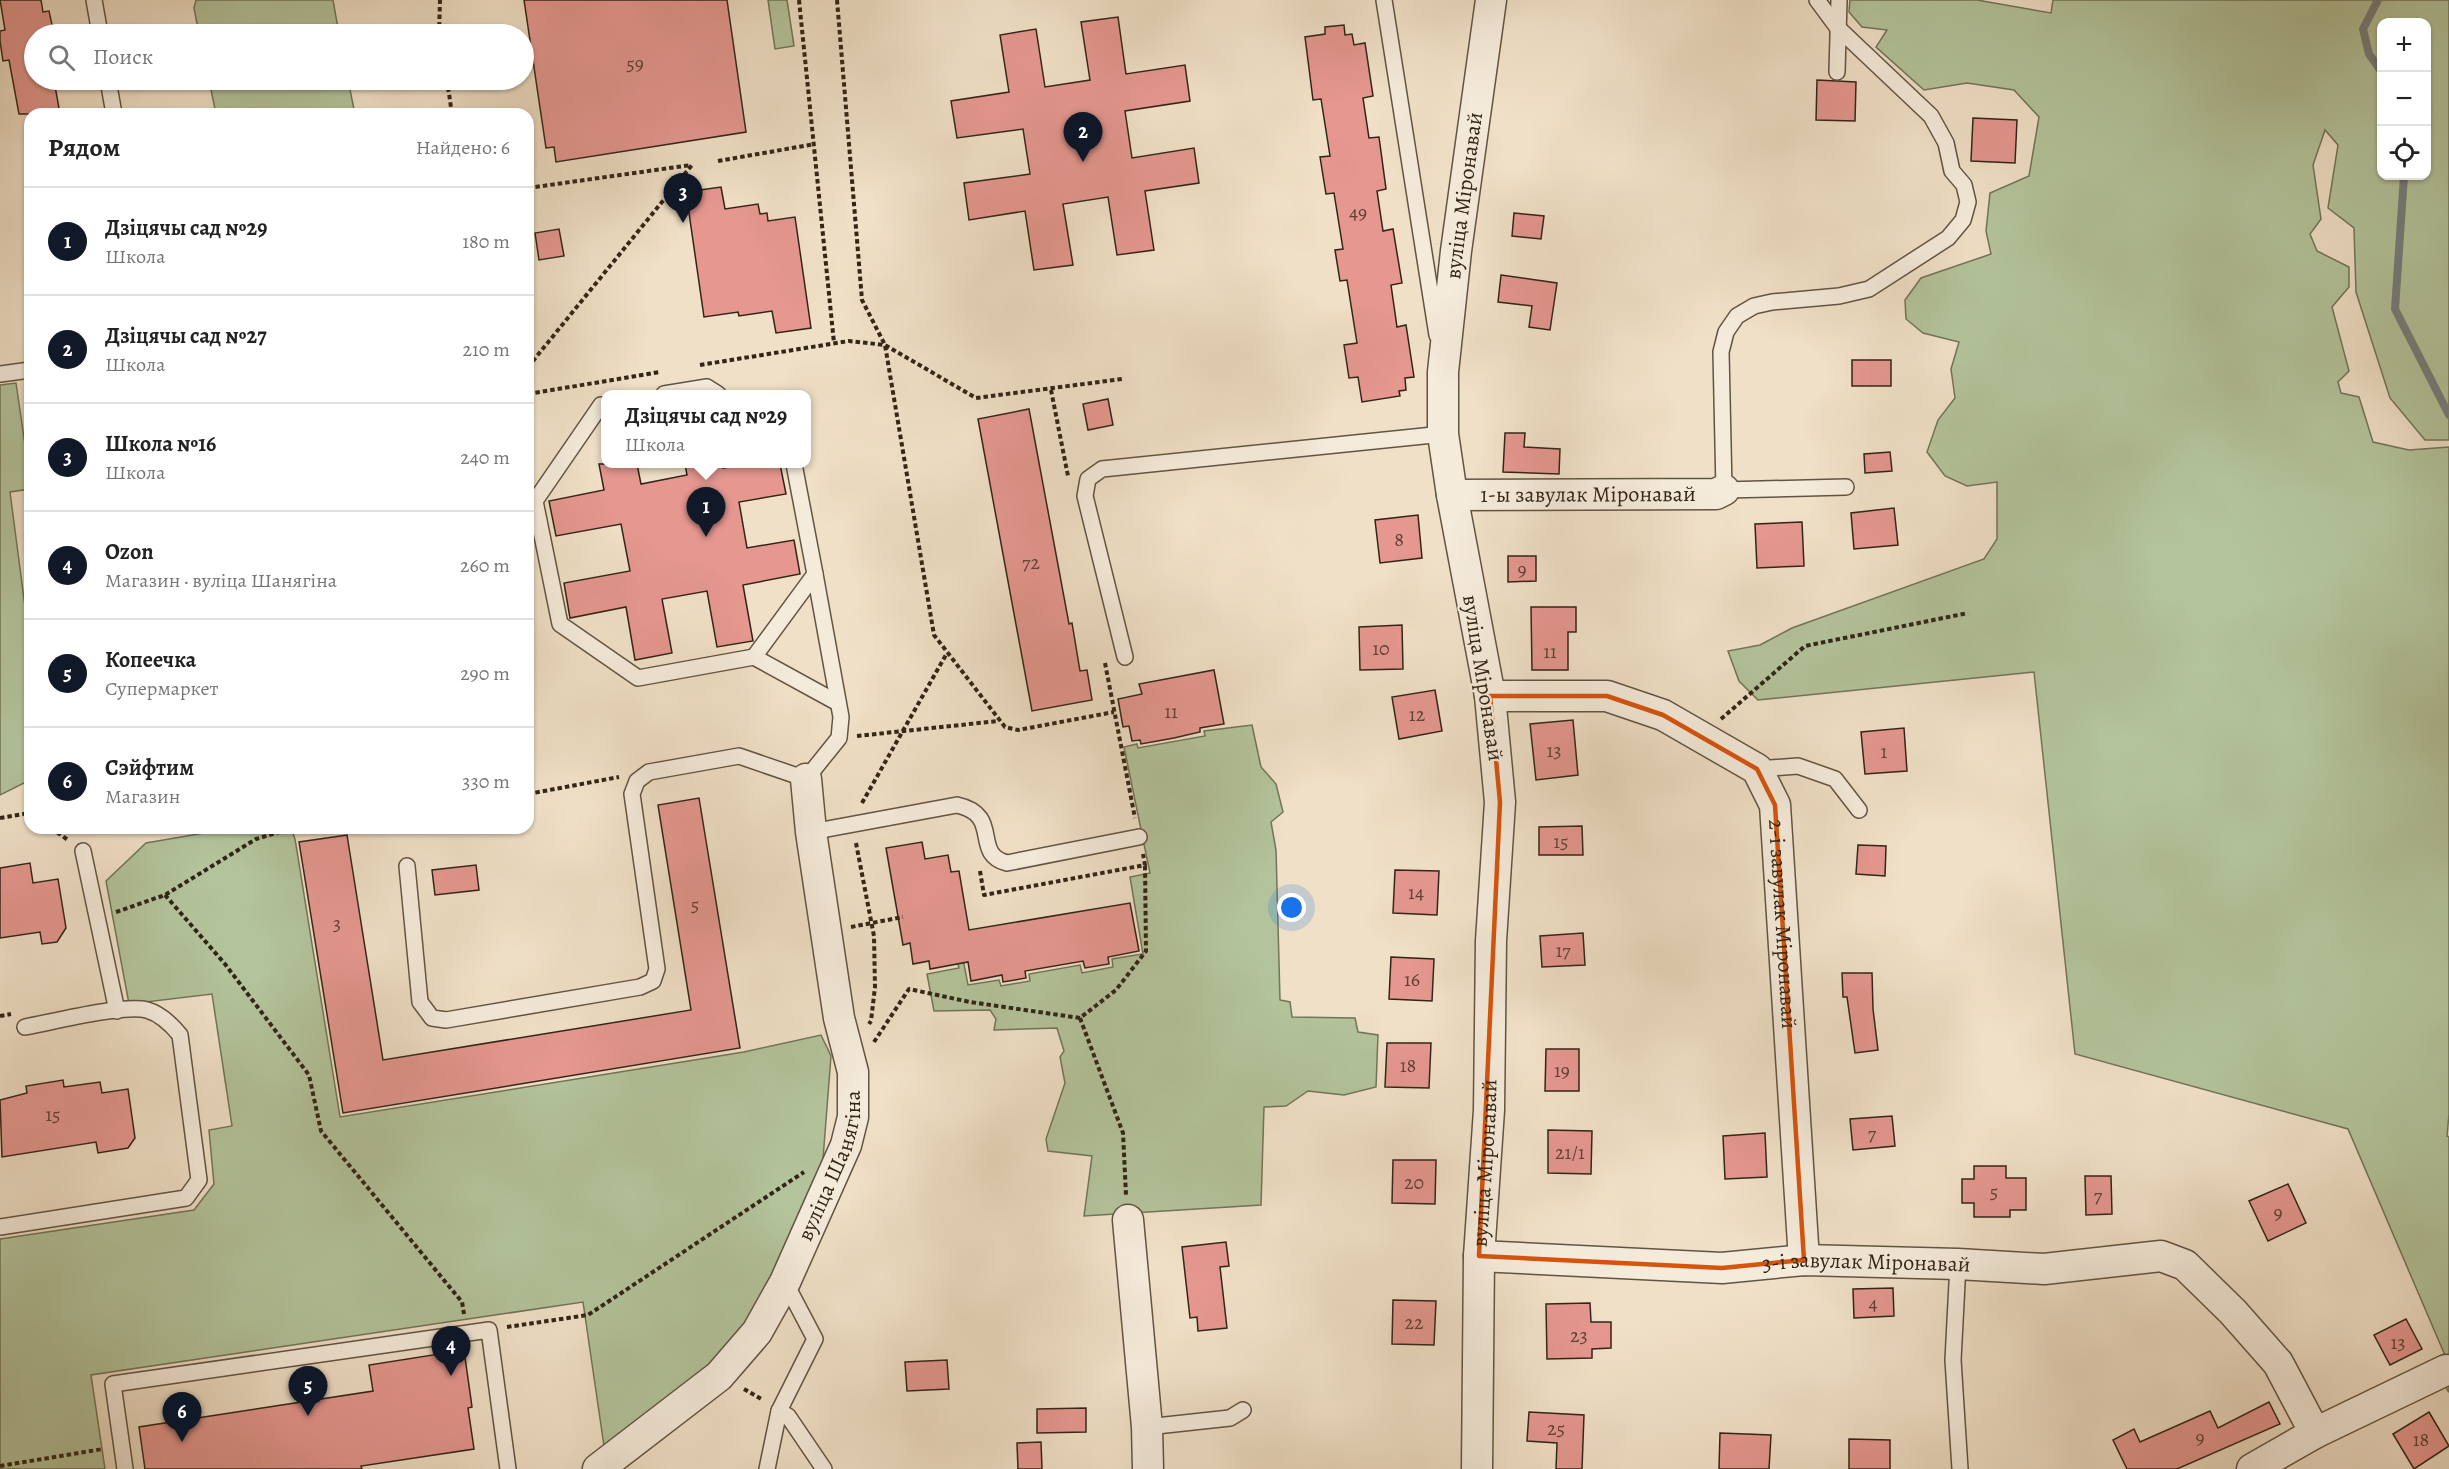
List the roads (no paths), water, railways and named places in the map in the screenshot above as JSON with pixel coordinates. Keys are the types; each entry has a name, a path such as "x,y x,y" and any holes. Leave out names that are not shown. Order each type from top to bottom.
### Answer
{"street":[{"name":"вуліца Міронавай","path":"1477,1469 1479,1256 1489,1110 1491,940 1500,802 1490,696 1452,495 1443,434 1443,372 1456,251 1491,0"},
{"name":"1-ы завулак Міронавай","path":"1452,495 1716,494 1724,490"},
{"path":"1490,696 1607,696 1663,715 1702,735 1757,769"},
{"name":"2-і завулак Міронавай","path":"1757,769 1775,805 1804,1260"},
{"name":"вуліца Шанягіна","path":"615,1465 719,1376 757,1332 785,1282 846,1144 853,1117 853,1072 839,1018 811,832 806,779"},
{"path":"1128,1220 1147,1426 1148,1469"},
{"name":"3-і завулак Міронавай","path":"1479,1256 1722,1268 1804,1260 2044,1269 2161,1256 2185,1265 2233,1312 2278,1363 2315,1433"},
{"path":"2252,1469 2315,1433 2446,1370"}],"lane":[{"path":"94,0 98,24"},
{"path":"1384,0 1443,372"},
{"path":"1817,0 1837,27 1931,116 1946,143 1952,171 1964,185 1968,202 1963,220 1948,238 1869,289 1839,296 1772,302 1754,306 1737,316 1726,332 1721,352 1724,490 1846,487"},
{"path":"1837,72 1839,0"},
{"path":"110,90 113,108"},
{"path":"0,374 24,371"},
{"path":"689,390 707,387 712,390"},
{"path":"601,405 535,501 560,624 638,678 754,657 838,703"},
{"path":"1125,657 1085,496 1088,479 1102,470 1443,434"},
{"path":"407,866 420,1002 432,1018 446,1020 640,987 653,981 657,969 632,794 637,781 649,772 739,756 806,779 839,738 841,717 795,468"},
{"path":"754,657 815,574"},
{"path":"1757,769 1798,766 1835,779 1859,810"},
{"path":"811,832 852,830 957,805 968,807 978,813 984,822 990,853 996,860 1007,863 1139,837"},
{"path":"83,851 117,1011"},
{"path":"0,1227 186,1198 199,1180 180,1035 169,1021 146,1010 117,1011 25,1027"},
{"path":"1958,1264 1953,1360 1960,1469"},
{"path":"767,1469 780,1411 814,1339 785,1282"},
{"path":"125,1469 113,1384 489,1330 508,1469"},
{"path":"1147,1426 1230,1419 1243,1410"},
{"path":"780,1411 788,1416 824,1469"}],"waterway":[{"path":"2378,0 2363,29 2369,54 2381,72"},
{"path":"2404,180 2395,309 2449,415"}],"place":[{"name":"Дзіцячы сад №27","path":"1083,162"},
{"name":"Школа №16","path":"683,223"},
{"name":"Дзіцячы сад №29","path":"706,537"},
{"name":"Ozon","path":"451,1376"},
{"name":"Копеечка","path":"308,1416"},
{"name":"Сэйфтим","path":"182,1442"}]}
